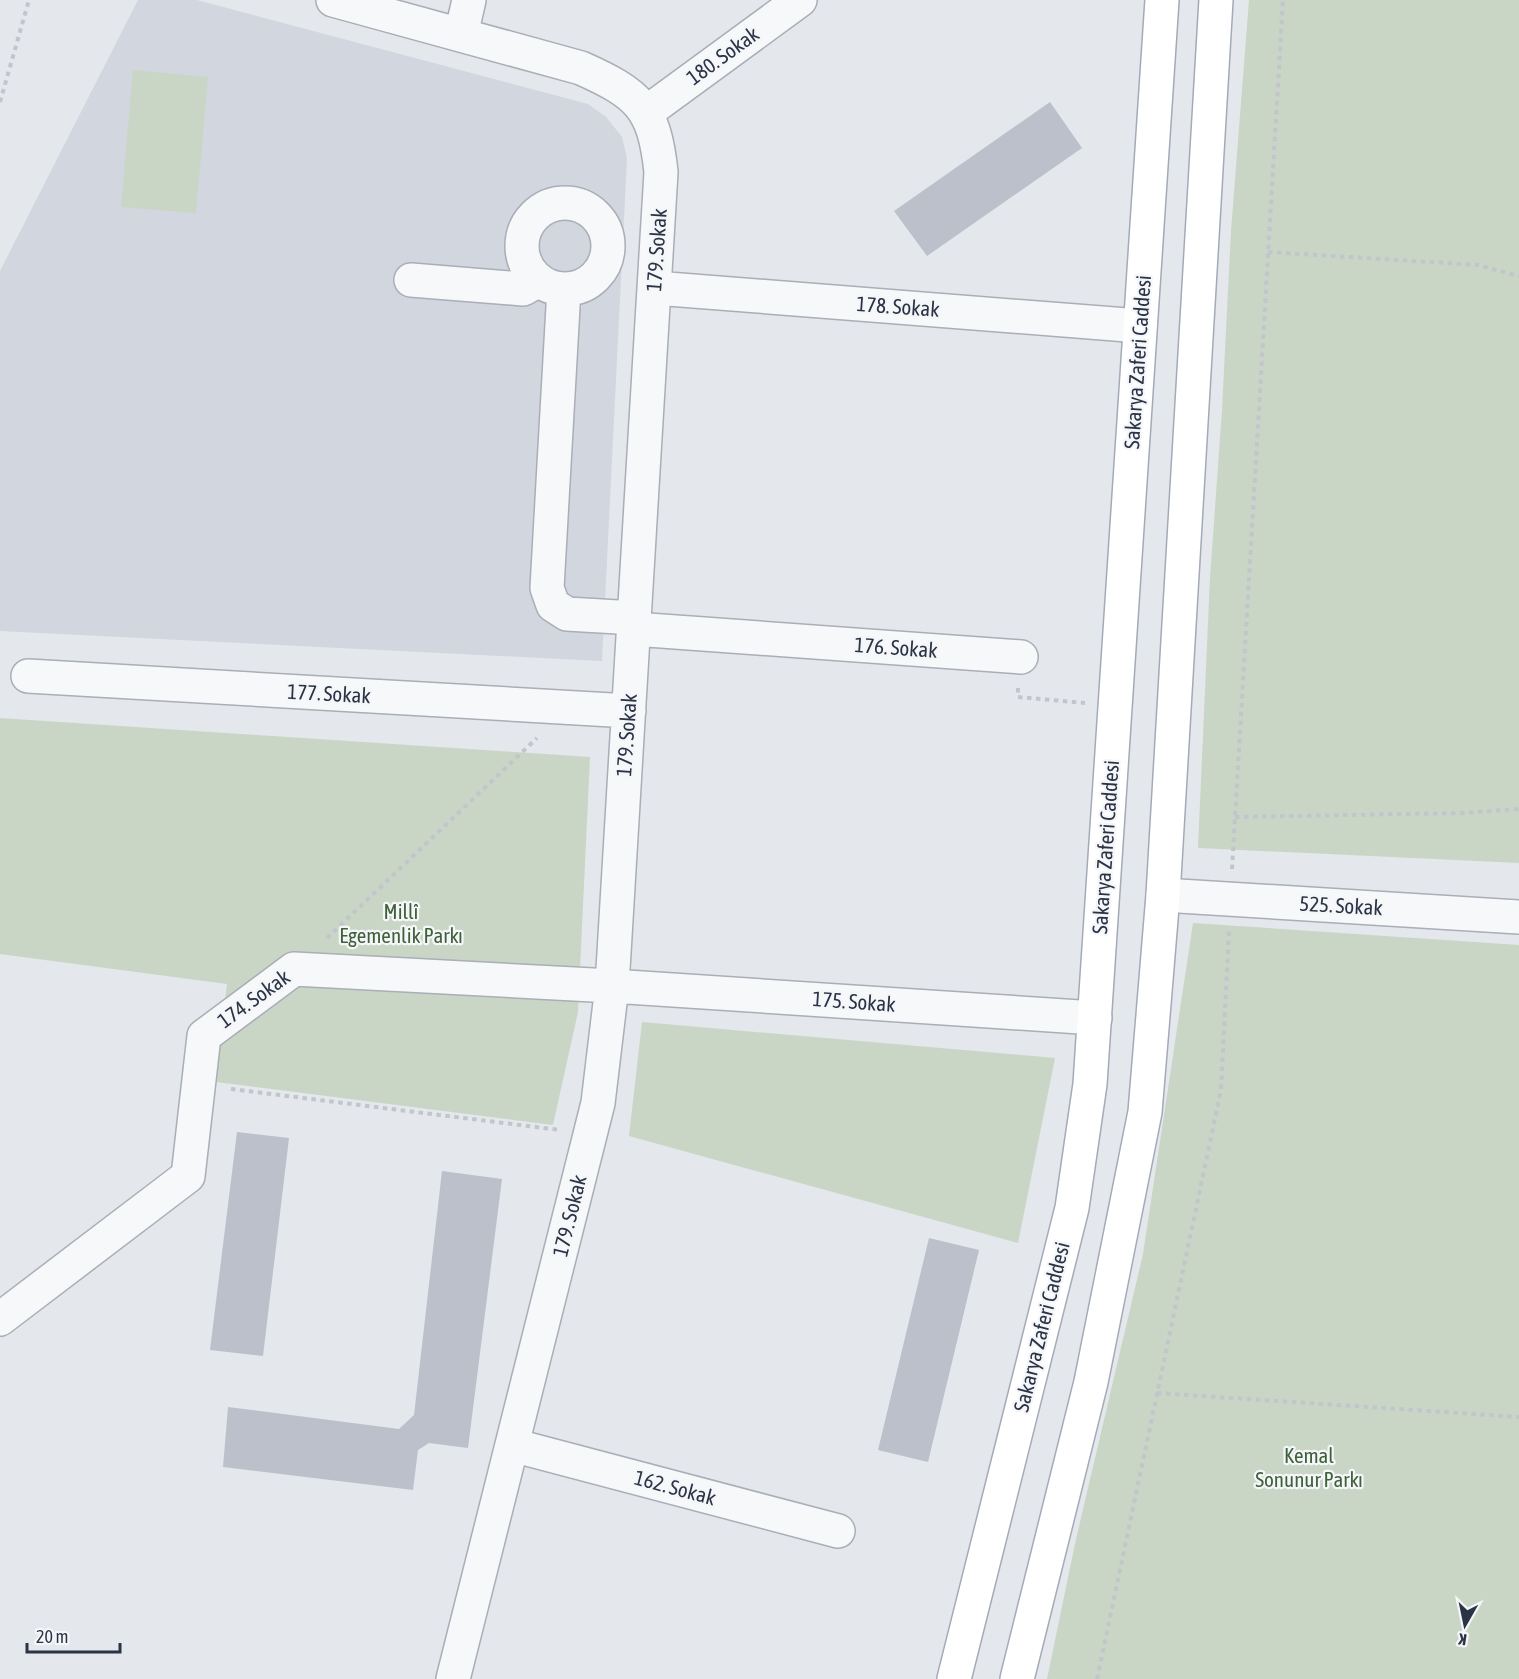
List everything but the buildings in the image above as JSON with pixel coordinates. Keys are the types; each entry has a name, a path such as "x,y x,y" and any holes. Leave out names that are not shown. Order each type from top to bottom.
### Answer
{"main road":[{"name":"Sakarya Zaferi Caddesi","path":"954,1679 1072,1208 1090,1084 1162,0"},
{"path":"1017,1679 1091,1382 1145,1112 1163,896 1216,0"}],"street":[{"name":"179. Sokak","path":"333,0 581,68 613,82 635,99 646,112 659,149 661,172 612,986 598,1103 453,1679"},
{"path":"461,35 469,0"},
{"name":"180. Sokak","path":"646,112 800,0"},
{"name":"176. Sokak","path":"411,280 523,289 551,285 547,588 553,604 567,614 634,624 1020,657"},
{"name":"178. Sokak","path":"655,288 1140,326"},
{"name":"177. Sokak","path":"28,676 629,711"},
{"name":"525. Sokak","path":"1163,896 1519,916"},
{"name":"174. Sokak","path":"0,1319 188,1176 204,1036 294,969 612,986"},
{"name":"175. Sokak","path":"612,986 1095,1018"},
{"name":"162. Sokak","path":"512,1445 838,1531"}],"path":[{"path":"0,102 29,0"},
{"path":"1097,1679 1221,1090 1283,0"},
{"path":"1268,252 1478,265 1519,276"},
{"path":"1020,657 1018,697 1115,706"},
{"path":"294,969 569,708"},
{"path":"1235,817 1461,813 1519,808"},
{"path":"199,1084 590,1134"},
{"path":"1157,1393 1519,1417"}],"shaded area":[{"path":"138,0 197,0 588,104 606,117 622,137 627,158 602,661 0,631 0,271"}],"green space":[{"path":"1249,0 1519,0 1519,863 1198,848 1210,578 1222,410 1231,231"},
{"path":"133,70 208,77 196,213 121,207"},
{"name":"Millî Egemenlik Parkı","path":"0,718 590,757 578,1012 553,1125 216,1082 227,984 0,954"},
{"name":"Kemal Sonunur Parkı","path":"1193,923 1519,945 1519,1679 1047,1679 1076,1539 1143,1254"},
{"path":"642,1022 1055,1058 1018,1243 629,1136"}]}
